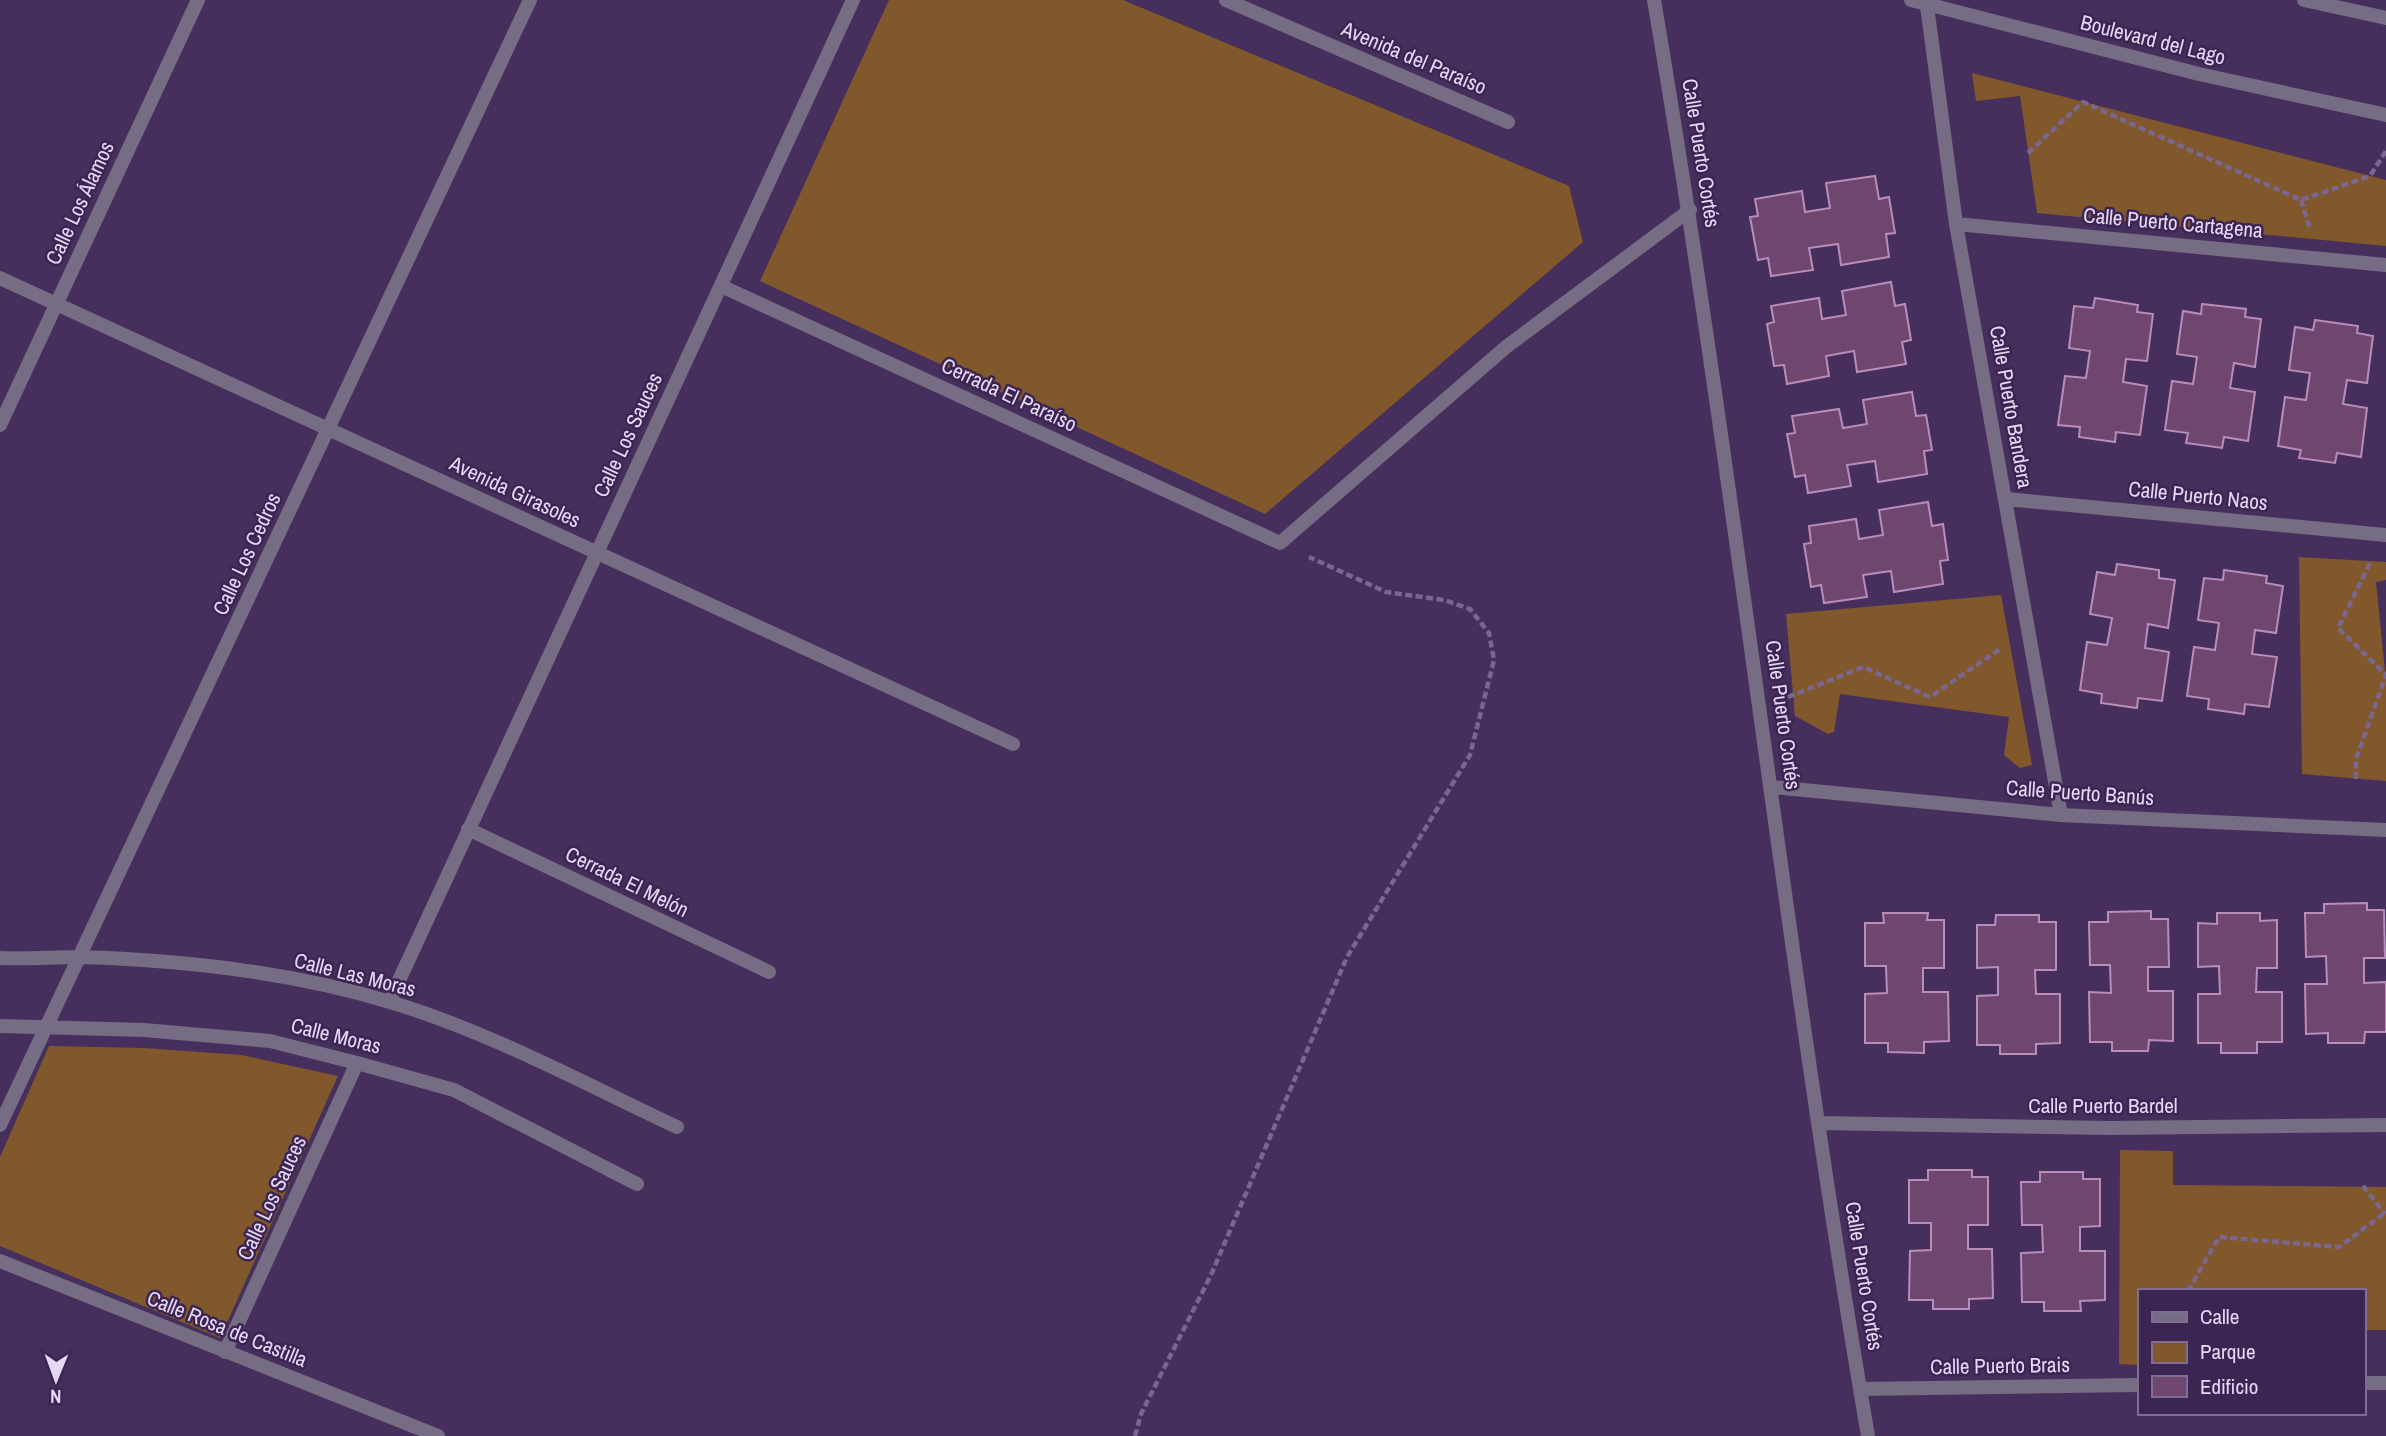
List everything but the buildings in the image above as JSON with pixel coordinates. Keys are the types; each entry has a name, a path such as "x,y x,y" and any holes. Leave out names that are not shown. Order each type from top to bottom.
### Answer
{"street":[{"name":"Calle Los Álamos","path":"0,425 198,0"},
{"name":"Calle Los Cedros","path":"0,1125 530,0"},
{"name":"Calle Los Sauces","path":"389,1002 853,0"},
{"name":"Avenida del Paraíso","path":"1226,0 1507,121"},
{"name":"Calle Puerto Cortés","path":"1654,0 1690,210 1819,1123 1868,1436"},
{"name":"Boulevard del Lago","path":"1911,0 2199,74 2386,115"},
{"path":"2304,0 2386,18"},
{"name":"Calle Puerto Bandera","path":"1927,6 1956,224 2061,815"},
{"path":"1280,543 1506,347 1690,210"},
{"name":"Calle Puerto Cartagena","path":"1956,224 2386,265"},
{"name":"Avenida Girasoles","path":"0,278 1013,744"},
{"name":"Cerrada El Paraíso","path":"721,286 1280,543"},
{"name":"Calle Puerto Naos","path":"2006,499 2379,535"},
{"name":"Calle Puerto Banús","path":"1772,787 2061,815 2386,830"},
{"name":"Cerrada El Melón","path":"468,829 769,972"},
{"name":"Calle Las Moras","path":"0,958 80,957 167,962 288,979 389,1002 467,1029 677,1128"},
{"name":"Calle Moras","path":"0,1026 144,1030 270,1041 454,1090 637,1184"},
{"name":"Calle Los Sauces","path":"225,1352 357,1063"},
{"name":"Calle Puerto Bardel","path":"1819,1123 2110,1128 2386,1125"},
{"name":"Calle Rosa de Castilla","path":"0,1261 438,1436"},
{"path":"2365,1383 2386,1383"},
{"name":"Calle Puerto Brais","path":"1860,1389 2138,1385"}],"path":[{"path":"2028,153 2083,102 2301,200 2370,176 2386,151"},
{"path":"2356,779 2356,759 2385,675 2338,628 2371,561 2379,535"},
{"path":"1135,1436 1141,1414 1211,1275 1347,957 1470,755 1494,660 1489,633 1470,610 1444,600 1386,592 1280,543"},
{"path":"1760,701 1794,696 1863,667 1930,697 2010,642"},
{"path":"2189,1289 2219,1237 2339,1247 2386,1213 2363,1186"}],"green space":[{"path":"889,0 1123,0 1569,186 1583,242 1265,514 760,281"},
{"path":"1972,73 2386,180 2386,246 2037,213 2020,96 1976,101"},
{"path":"2299,557 2386,562 2386,580 2376,582 2386,681 2386,781 2302,774"},
{"path":"2001,595 2032,765 2020,768 2004,755 2009,717 1840,694 1834,732 1828,734 1795,716 1786,614"},
{"path":"49,1046 144,1048 241,1055 338,1076 220,1338 0,1246 0,1157"},
{"path":"2120,1150 2173,1151 2173,1185 2386,1187 2386,1330 2365,1330 2365,1289 2138,1289 2138,1365 2119,1364"}]}
